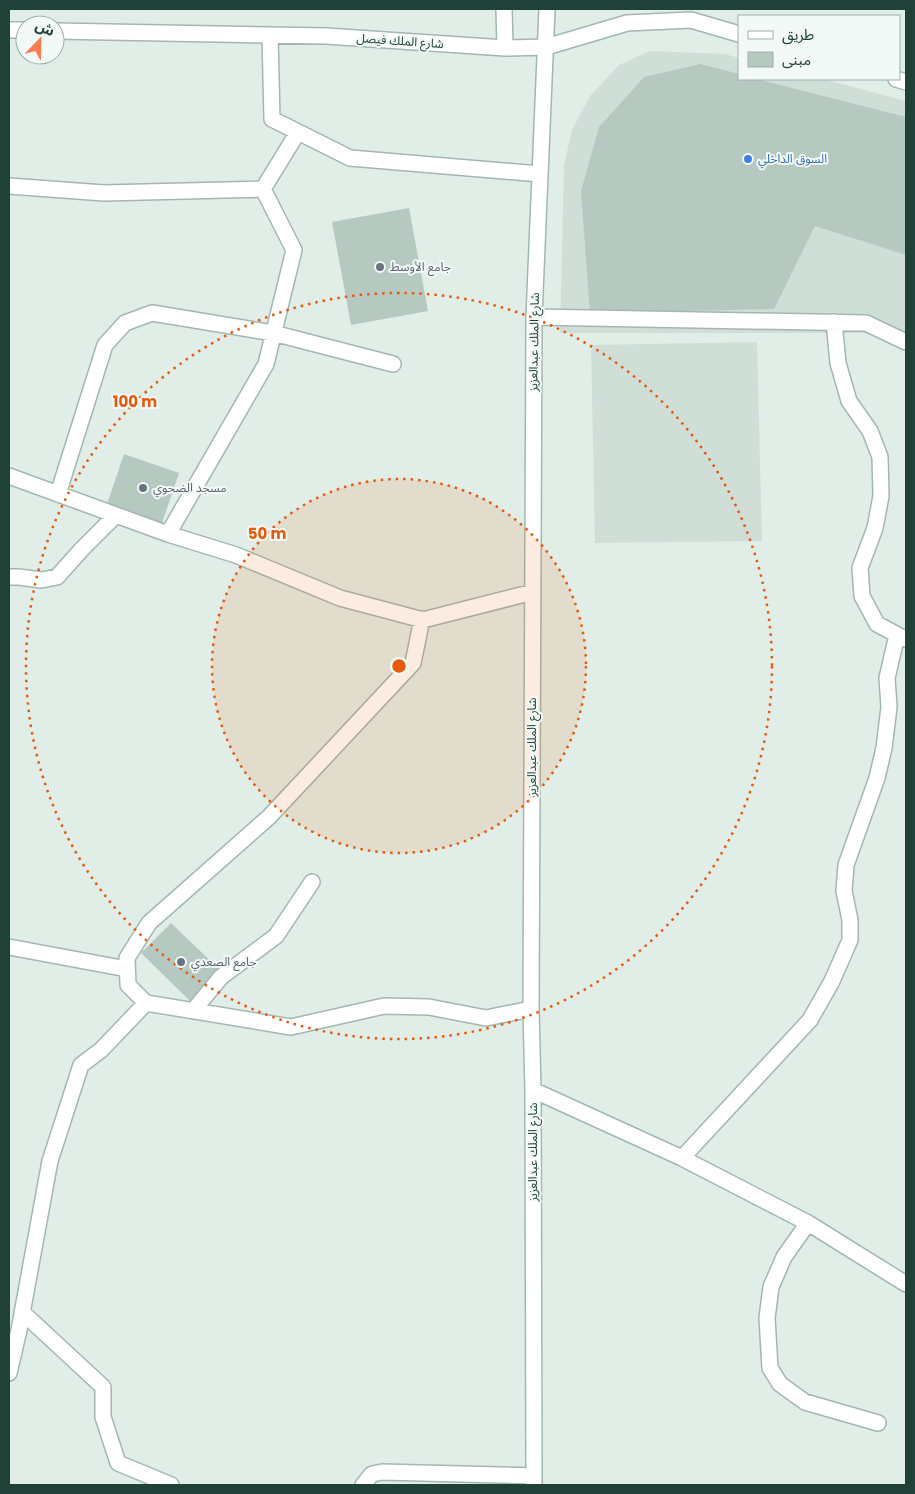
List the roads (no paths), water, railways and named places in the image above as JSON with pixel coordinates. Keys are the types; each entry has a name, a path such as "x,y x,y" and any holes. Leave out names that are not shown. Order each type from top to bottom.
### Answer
{"street":[{"path":"504,9 504,48"},
{"name":"شارع الملك عبدالعزيز","path":"534,1481 531,1009 534,317 546,9"},
{"name":"شارع الملك فيصل","path":"65,31 326,36 504,48 546,46 627,23 691,20 738,34"},
{"path":"270,35 272,120 350,158 540,174"},
{"path":"263,189 298,132"},
{"path":"9,186 104,193 263,189"},
{"path":"168,534 266,364 294,250 263,189"},
{"path":"58,494 105,345 125,323 152,313 273,332 393,364"},
{"path":"534,317 866,322 906,342"},
{"path":"682,1158 810,1020 832,981 850,940 850,920 844,891 846,865 877,778 884,748 889,707 887,678 902,637 877,624 862,596 860,568 875,528 880,496 880,457 870,431 849,401 838,363 834,322"},
{"path":"9,476 116,516 236,555 340,598 422,619 533,592"},
{"path":"9,577 41,580 57,577 116,516"},
{"path":"422,619 413,662 269,817 149,923 127,958 128,985 146,1003 291,1027 384,1006 429,1008 486,1018 531,1009"},
{"path":"193,1011 221,977 276,936 312,882"},
{"path":"9,947 127,969"},
{"path":"9,1373 12,1345 22,1312 50,1161 81,1065 102,1050 146,1003"},
{"path":"533,1090 682,1158 808,1222 906,1284"},
{"path":"808,1222 784,1257 772,1287 767,1318 770,1368 780,1384 804,1402 878,1423"},
{"path":"22,1312 103,1387 103,1417 118,1463 171,1485"},
{"path":"363,1485 372,1474 382,1472 534,1481"}],"place":[{"name":"السوق الداخلي","path":"748,159"},
{"name":"جامع الأوسط","path":"380,267"},
{"name":"مسجد الضحوي","path":"143,488"},
{"name":"جامع الصعدي","path":"181,962"}]}
